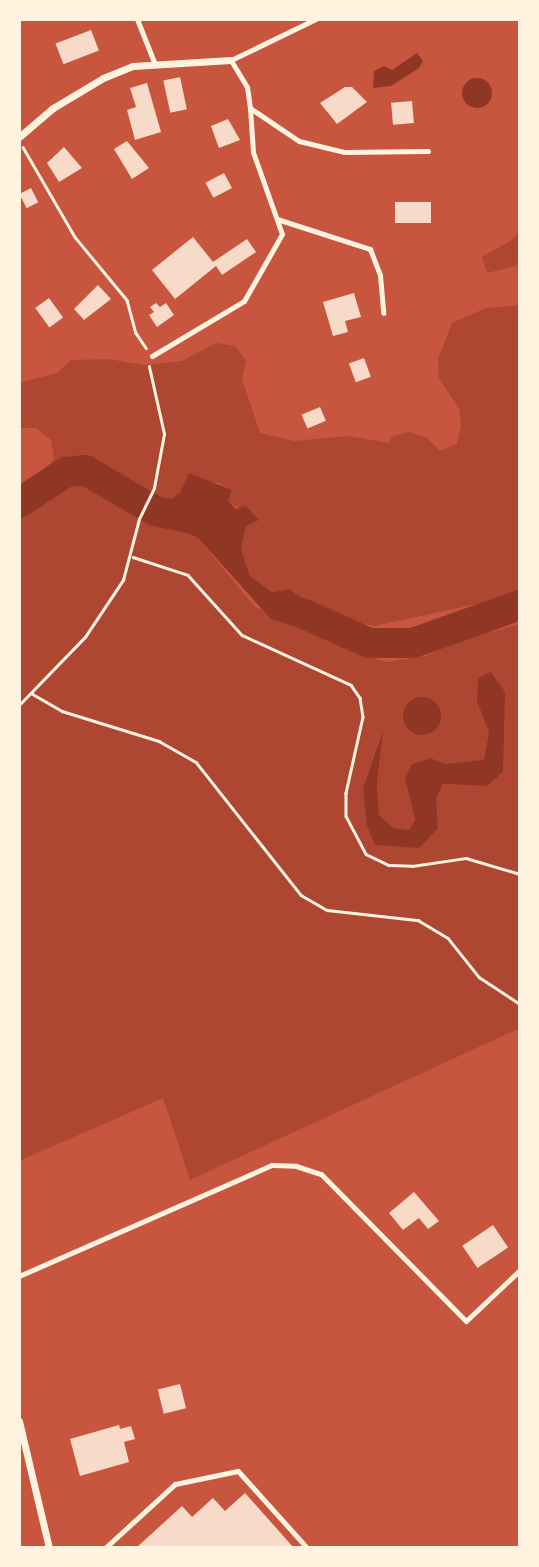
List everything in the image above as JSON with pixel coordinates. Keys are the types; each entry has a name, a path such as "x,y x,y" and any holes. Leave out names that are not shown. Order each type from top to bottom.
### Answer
{"street":[{"path":"19,139 53,108 103,78 154,62 231,60"},
{"path":"19,1421 49,1548"}],"lane":[{"path":"137,19 154,62"},
{"path":"152,356 244,302 282,234 253,152 247,87 231,60 316,19"},
{"path":"250,108 299,141 344,152 428,150"},
{"path":"277,219 370,249 380,275 383,313"},
{"path":"19,1276 272,1165 296,1166 321,1174 466,1321 520,1270"},
{"path":"104,1548 175,1485 238,1471 307,1548"}],"path":[{"path":"19,139 75,237 127,300 136,333 152,356 148,372 164,434 154,488 139,519 132,557 123,580 85,637 19,705"},
{"path":"132,557 188,575 242,635 351,685 360,698 363,717 346,793 346,816 366,854 389,865 412,866 466,858 520,874"},
{"path":"31,694 62,711 159,741 196,762 301,895 327,909 418,920 448,938 479,977 520,1004"}],"shaded area":[{"path":"417,53 423,61 419,68 391,86 373,88 374,71 384,66 392,70"},
{"path":"477,78 488,82 492,93 488,104 477,108 466,104 462,93 466,82"},
{"path":"520,226 520,265 487,273 482,257 515,238"},
{"path":"520,305 520,595 374,626 328,616 289,589 272,592 250,576 241,549 246,526 259,520 227,501 232,490 219,483 203,482 150,514 198,538 255,607 342,640 338,635 368,657 387,662 426,656 462,640 520,624 520,1028 190,1180 163,1098 19,1161 19,513 33,502 30,485 54,459 51,440 36,428 19,428 19,383 57,373 71,360 108,359 144,365 182,361 216,343 235,346 246,360 242,379 260,433 294,441 348,436 389,443 392,436 410,432 427,438 440,451 457,444 461,426 459,409 439,378 438,359 452,323 486,308","holes":["489,732 487,786 443,784 436,798 438,828 375,845 363,788 381,733 377,783 379,815 393,828 409,830 415,820 405,778 430,758 446,764 484,761"]},
{"path":"189,473 232,490 228,501 236,509 246,506 259,520 246,526 241,549 250,576 272,592 289,589 328,616 337,617 343,641 271,619 198,538 149,514 180,493"},
{"path":"491,672 505,692 503,772 487,786 443,784 436,798 438,828 419,848 375,845 367,826 363,788 383,730 377,783 379,815 393,828 409,830 415,820 405,778 411,765 430,758 446,764 484,760 489,732 477,701 478,678"},
{"path":"422,697 435,703 441,716 435,729 422,735 409,729 403,716 409,703"}],"building":[{"path":"91,30 99,51 63,64 56,44"},
{"path":"180,77 187,109 170,113 163,81"},
{"path":"147,83 161,132 135,140 127,110 136,107 130,88"},
{"path":"345,87 352,87 367,102 337,124 320,103"},
{"path":"412,101 414,123 393,125 391,103"},
{"path":"228,119 240,140 219,148 211,126"},
{"path":"127,141 149,168 132,179 114,149"},
{"path":"64,147 82,168 59,182 47,163"},
{"path":"224,173 232,188 213,198 205,183"},
{"path":"31,188 38,202 27,208 19,194"},
{"path":"395,202 431,202 431,223 395,223"},
{"path":"193,237 213,262 247,239 256,252 222,275 216,266 175,299 152,270"},
{"path":"98,285 111,299 84,320 74,309"},
{"path":"354,293 361,317 345,321 348,332 333,336 323,302"},
{"path":"49,298 63,317 49,327 35,308"},
{"path":"156,303 160,307 166,303 174,315 157,327 149,315 154,312 150,307"},
{"path":"364,358 371,377 356,382 349,363"},
{"path":"320,407 326,421 307,429 302,415"},
{"path":"414,1192 439,1221 428,1229 419,1218 403,1230 389,1213"},
{"path":"493,1225 508,1247 477,1268 462,1246"},
{"path":"180,1384 186,1408 164,1414 158,1390"},
{"path":"119,1425 120,1429 131,1426 135,1439 124,1442 129,1462 80,1476 70,1439"},
{"path":"245,1493 294,1548 136,1548 182,1506 192,1517 213,1498 225,1511"}],"waterway":[{"path":"19,503 66,472 85,470 155,511 192,519"},
{"path":"302,613 369,643 413,643 520,605"}]}
